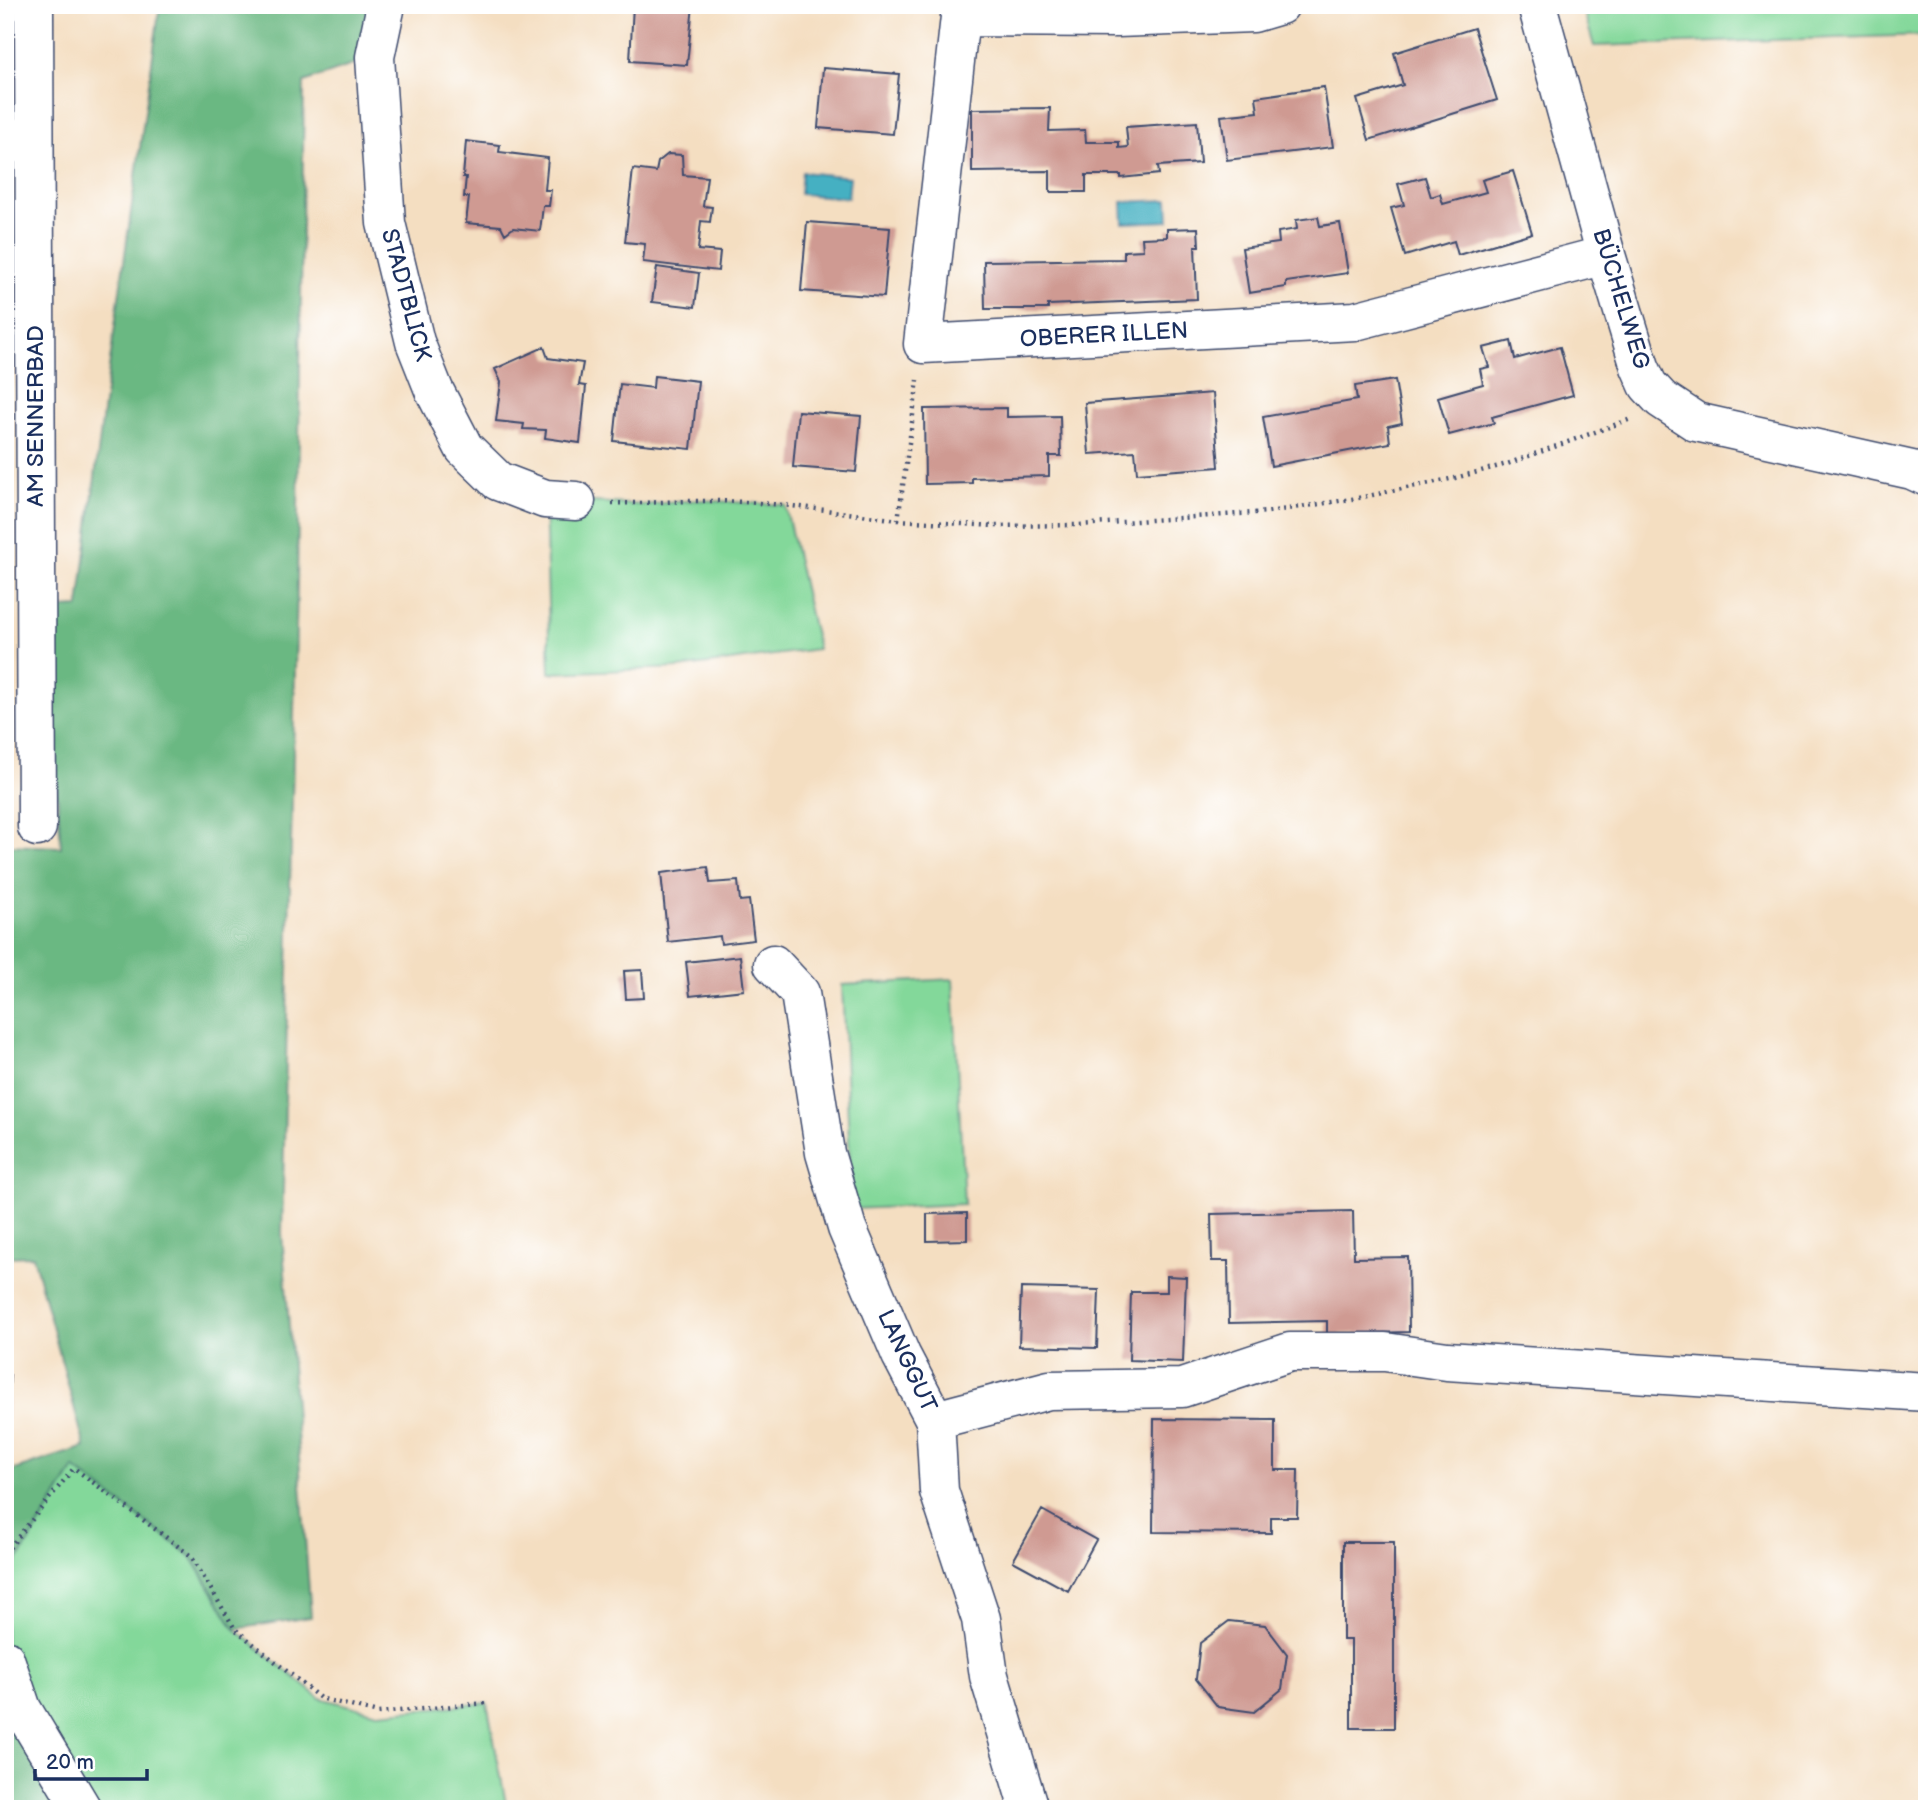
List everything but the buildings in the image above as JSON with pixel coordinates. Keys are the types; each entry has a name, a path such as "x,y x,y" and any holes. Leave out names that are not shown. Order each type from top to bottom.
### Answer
{"street":[{"name":"AM SENNERBAD","path":"34,5 37,827"},
{"name":"STADTBLICK","path":"386,5 375,57 386,223 420,354 434,390 464,448 498,481 545,499 576,501"},
{"path":"923,344 961,11 1117,18 1239,14 1280,5"},
{"name":"BÜCHELWEG","path":"1536,5 1606,255 1648,385 1681,414 1710,427 1912,470 1927,477"},
{"name":"OBERER ILLEN","path":"923,344 1355,321 1606,255"},
{"name":"LANGGUT","path":"773,964 800,993 825,1153 847,1228 901,1355 935,1420 939,1491 981,1619 989,1676 1029,1809"},
{"path":"935,1420 1049,1390 1182,1388 1290,1352 1385,1352 1447,1361 1927,1392"},
{"path":"5,1659 22,1709 82,1809"}],"path":[{"path":"898,520 923,344"},
{"path":"576,501 643,505 698,500 785,505 898,520 994,526 1078,525 1268,512 1358,498 1507,464 1626,422 1661,399"},
{"path":"5,1553 74,1468 191,1556 235,1629 320,1698 378,1713 487,1703"}],"green space":[{"path":"160,5 386,5 375,57 304,82 297,584 282,1233 311,1617 235,1629 191,1556 74,1468 5,1581 5,1473 85,1447 33,1256 5,1257 5,845 61,847 44,609 79,607 104,404"},
{"path":"1582,5 1927,5 1927,35 1594,46"},
{"path":"545,499 643,505 698,500 785,505 818,649 679,668 550,673"},
{"path":"953,979 964,1204 852,1209 842,985"},
{"path":"74,1468 191,1556 235,1629 320,1698 378,1713 487,1703 507,1809 88,1809 5,1667 5,1581"},
{"path":"5,1667 88,1809 5,1809"}],"water":[{"path":"802,172 850,177 848,198 800,194"},
{"path":"1168,200 1169,221 1123,223 1122,202"}]}
